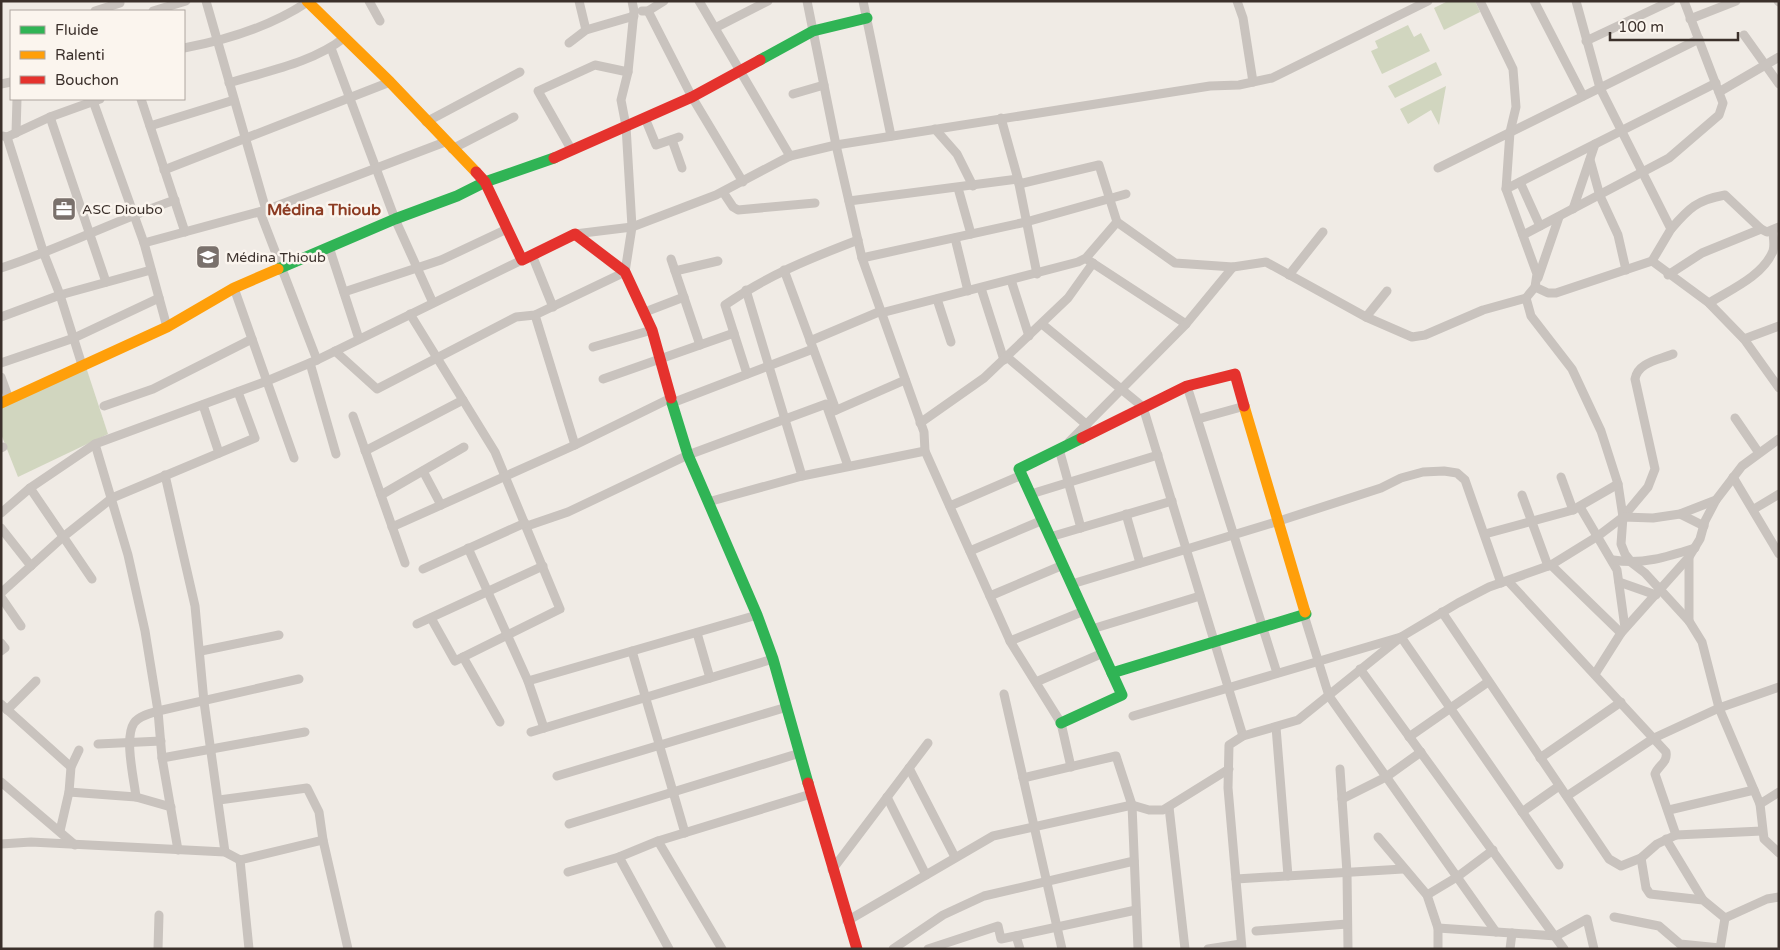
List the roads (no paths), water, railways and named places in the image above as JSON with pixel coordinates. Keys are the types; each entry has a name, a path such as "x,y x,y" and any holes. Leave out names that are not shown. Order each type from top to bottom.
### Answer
{"street":[{"path":"156,10 186,1"},
{"path":"206,1 263,211 313,362 336,454"},
{"path":"370,1 380,21"},
{"path":"580,1 586,30"},
{"path":"569,43 586,30 633,9 648,11 664,1"},
{"path":"699,1 790,156"},
{"path":"715,28 768,1"},
{"path":"807,1 836,144 862,258 920,423 926,446 925,451 1010,641 1061,723 1070,767"},
{"path":"863,1 891,136"},
{"path":"1237,1 1243,18 1253,82"},
{"path":"1,513 30,488 95,444 238,392 313,362 575,234 632,227 723,192 790,156 836,144 1272,78 1428,1"},
{"path":"1480,1 1513,68 1516,107 1510,132 1506,189 1523,235 1536,284 1548,293 1556,293 1652,261 1671,229 1687,210 1698,202 1725,196 1761,229"},
{"path":"1534,1 1584,96"},
{"path":"1576,1 1600,88 1671,229"},
{"path":"1586,41 1671,1"},
{"path":"1523,235 1642,174 1669,158 1719,116 1723,102 1684,1"},
{"path":"1690,19 1736,1"},
{"path":"185,48 217,42 257,27 308,2 390,82 485,182 507,229 527,257 553,307"},
{"path":"99,10 120,5"},
{"path":"625,272 632,227 626,126 620,100 628,72 633,9"},
{"path":"648,11 692,97 744,182"},
{"path":"1,377 5,401 167,326 234,288 281,267 395,219 457,196 485,182 546,161 645,118 692,97 813,31 868,18"},
{"path":"1744,35 1779,84"},
{"path":"229,83 301,60 330,48 344,38"},
{"path":"1438,168 1699,40"},
{"path":"330,48 395,219 433,303"},
{"path":"1506,189 1620,131 1717,88 1779,57"},
{"path":"571,149 538,91 595,65 628,72"},
{"path":"426,122 520,72"},
{"path":"164,170 390,82"},
{"path":"793,94 824,85"},
{"path":"17,100 8,135 44,254 60,294 82,365"},
{"path":"8,135 50,116 96,100 144,243 167,326"},
{"path":"141,100 185,232"},
{"path":"150,126 234,100"},
{"path":"50,116 106,282"},
{"path":"144,243 263,211 376,168 449,146 514,117"},
{"path":"645,118 656,146 676,138 682,168"},
{"path":"1001,118 1018,182 1037,274"},
{"path":"935,129 957,154 973,186"},
{"path":"1573,209 1595,144"},
{"path":"1590,160 1600,196 1618,236 1626,270"},
{"path":"849,201 909,192 927,192 1018,182 1099,164 1117,222 1175,263 1232,267 1266,262 1366,317 1412,336 1425,335 1483,310 1526,298 1536,284 1559,217"},
{"path":"1520,182 1540,226"},
{"path":"958,188 971,234"},
{"path":"723,192 733,207 738,210 815,203"},
{"path":"862,258 1026,222 1126,194"},
{"path":"1,268 44,254 133,214 175,200"},
{"path":"920,423 984,378 1068,298 1089,260 1117,222"},
{"path":"344,292 441,260 507,229"},
{"path":"1668,275 1702,253 1761,229 1777,231 1774,249 1768,261 1756,273 1709,303"},
{"path":"1289,275 1323,232"},
{"path":"575,234 625,272 645,312 652,330 688,455 757,615 773,658 832,870 857,949"},
{"path":"954,238 968,291"},
{"path":"747,374 725,305 746,290 784,270 858,240"},
{"path":"329,247 359,340"},
{"path":"671,259 700,345"},
{"path":"392,526 672,400 769,366 881,312 1089,260 1186,324"},
{"path":"675,271 718,261"},
{"path":"1652,261 1668,275 1709,303 1744,339 1779,388"},
{"path":"1062,447 1122,390 1186,324 1232,267"},
{"path":"1,317 60,294 151,270"},
{"path":"784,270 812,345 848,466"},
{"path":"335,351 377,389 516,317 535,315 625,272"},
{"path":"1011,280 1029,336"},
{"path":"234,288 294,458"},
{"path":"981,288 1005,358 1087,424"},
{"path":"746,290 802,476"},
{"path":"1366,317 1386,291"},
{"path":"645,312 684,297"},
{"path":"1,363 74,338 159,298"},
{"path":"1526,298 1531,316 1572,369 1601,431 1618,484 1623,517 1621,544 1632,563 1646,573 1658,593 1689,621 1702,642 1719,708 1760,804 1762,831 1766,842 1779,853"},
{"path":"937,299 951,342"},
{"path":"410,314 495,452 560,609 455,661 431,618"},
{"path":"535,315 575,445"},
{"path":"1042,324 1143,408 1243,736"},
{"path":"1744,339 1779,326"},
{"path":"593,347 652,330"},
{"path":"603,379 734,333"},
{"path":"104,406 153,389 252,339"},
{"path":"1208,949 1241,946 1228,788 1229,745 1243,736 1298,720 1401,637 1442,612 1504,582 1549,566 1598,536 1623,517 1648,487 1655,470 1635,379 1636,371 1641,366 1673,354"},
{"path":"1061,723 1122,695 1019,469 1187,386 1235,374 1329,696 1496,932"},
{"path":"833,411 905,380"},
{"path":"1187,386 1277,673"},
{"path":"1,593 63,537 112,498 255,438 238,392"},
{"path":"365,451 463,400"},
{"path":"203,404 219,453"},
{"path":"423,568 526,524 568,512 688,455 784,418 826,404 833,411"},
{"path":"1198,419 1245,406"},
{"path":"353,416 405,563"},
{"path":"1735,418 1759,453"},
{"path":"1595,674 1623,630 1690,558 1716,500 1733,477 1759,453 1779,439"},
{"path":"95,444 128,555 158,711 162,758 178,850"},
{"path":"1062,447 1068,482 1081,528"},
{"path":"381,495 464,448"},
{"path":"708,502 802,476 925,451"},
{"path":"1030,494 1158,454"},
{"path":"423,471 441,505"},
{"path":"1072,584 1279,521 1381,488 1401,478 1423,472 1444,471 1457,474 1465,480 1504,582 1595,674 1666,752 1665,762 1657,769 1655,774 1669,810 1676,835"},
{"path":"165,475 195,606 210,751 226,852"},
{"path":"950,506 1022,475"},
{"path":"1561,477 1577,509 1598,536 1613,560 1619,582 1623,630"},
{"path":"1733,477 1778,549"},
{"path":"1485,534 1577,509 1618,484"},
{"path":"30,488 92,579"},
{"path":"1522,494 1549,566 1623,630"},
{"path":"1754,509 1779,494"},
{"path":"1623,517 1653,518 1680,514 1716,500"},
{"path":"1050,537 1172,501"},
{"path":"1126,514 1140,563"},
{"path":"1680,514 1704,526"},
{"path":"970,551 1043,520"},
{"path":"1,528 31,566"},
{"path":"468,548 528,681 544,728"},
{"path":"1613,560 1632,563 1659,559 1696,548"},
{"path":"1689,621 1690,558"},
{"path":"990,596 1063,564"},
{"path":"417,624 543,566"},
{"path":"1619,582 1658,593"},
{"path":"1092,629 1200,596"},
{"path":"1,597 21,626"},
{"path":"1010,641 1084,611"},
{"path":"1442,612 1559,786 1614,863 1621,866 1640,858 1666,839 1676,835 1762,831"},
{"path":"528,681 757,615"},
{"path":"1112,673 1304,615"},
{"path":"697,633 710,678"},
{"path":"201,651 279,635"},
{"path":"1132,716 1401,637"},
{"path":"1401,637 1559,865"},
{"path":"1,644 5,648 1,651"},
{"path":"632,651 685,833"},
{"path":"1036,682 1103,653"},
{"path":"464,657 500,722"},
{"path":"531,732 773,658"},
{"path":"1360,669 1564,949"},
{"path":"136,796 130,743 134,723 138,719 158,711 299,679"},
{"path":"36,681 3,707 70,767"},
{"path":"1409,737 1488,682"},
{"path":"1567,796 1654,738 1719,708 1779,687"},
{"path":"1004,694 1062,949"},
{"path":"1540,758 1621,702"},
{"path":"556,776 787,707"},
{"path":"1276,727 1288,876"},
{"path":"162,758 210,751 305,732"},
{"path":"98,744 161,741"},
{"path":"832,870 928,743"},
{"path":"60,832 69,792 70,767 79,750"},
{"path":"1342,799 1386,777 1421,752"},
{"path":"569,824 800,753"},
{"path":"1023,778 1116,756 1132,805 1138,949"},
{"path":"909,768 955,858"},
{"path":"847,921 993,836 1132,805 1149,810 1163,810 1229,769"},
{"path":"1340,769 1348,949"},
{"path":"1,782 76,844"},
{"path":"1522,812 1559,786"},
{"path":"219,800 307,788 318,812 322,840 348,949"},
{"path":"1669,810 1754,790"},
{"path":"69,792 136,796 171,807"},
{"path":"1760,804 1779,792"},
{"path":"568,872 619,857 658,841 811,794"},
{"path":"887,797 926,875"},
{"path":"1169,807 1186,949"},
{"path":"1378,837 1403,869 1418,883 1426,896 1438,928 1438,949"},
{"path":"1666,839 1703,900 1725,918"},
{"path":"1,844 31,842 226,852 240,860 322,840"},
{"path":"658,841 722,949"},
{"path":"1426,896 1457,877 1493,850"},
{"path":"619,857 669,949"},
{"path":"1640,858 1646,888 1650,894 1703,900"},
{"path":"240,860 249,949"},
{"path":"893,949 943,915 984,896 1134,861"},
{"path":"1236,879 1403,869"},
{"path":"1725,918 1760,902 1779,897"},
{"path":"928,949 998,926 1001,939 1136,910"},
{"path":"158,949 159,915"},
{"path":"1614,917 1660,926 1680,944 1720,948 1725,918"},
{"path":"1438,928 1556,936 1587,919 1594,949"},
{"path":"1256,931 1347,924"},
{"path":"1510,949 1512,933"},
{"path":"1016,936 1020,949"}],"place":[{"name":"ASC Dioubo","path":"64,209"},
{"name":"Médina Thioub","path":"208,257"}],"district":[{"name":"Médina Thioub","path":"324,209"}]}
